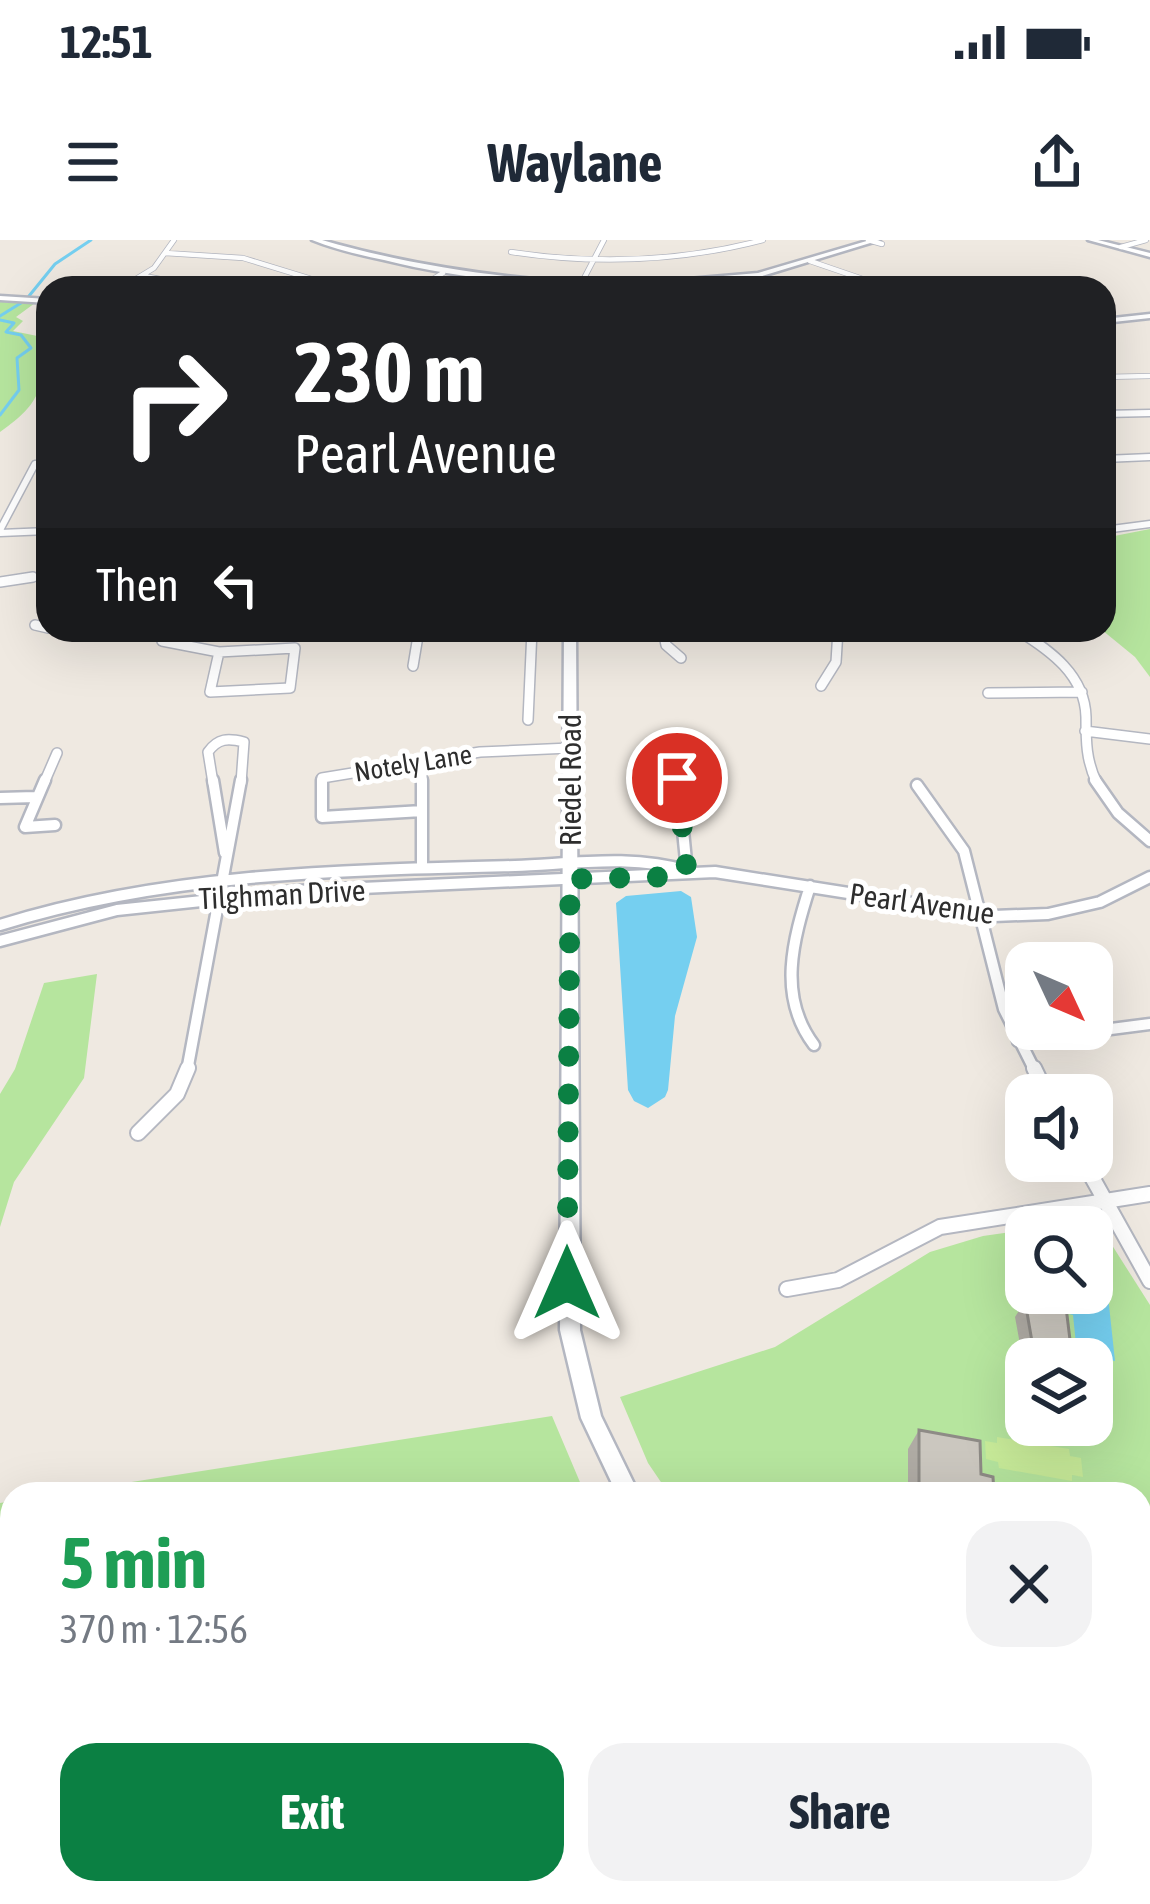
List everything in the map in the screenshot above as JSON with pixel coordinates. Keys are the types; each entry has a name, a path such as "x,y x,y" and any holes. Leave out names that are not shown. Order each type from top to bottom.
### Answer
{"street":[{"path":"142,276 174,240"},
{"path":"315,240 380,261 480,276"},
{"path":"585,276 604,240"},
{"path":"511,252 595,258 688,257 763,240"},
{"path":"767,276 875,241 893,240"},
{"path":"1091,240 1150,255"},
{"path":"1120,247 1145,242"},
{"path":"165,253 242,258 301,276"},
{"path":"743,276 815,263 853,276"},
{"path":"437,276 442,273"},
{"path":"0,298 36,300"},
{"path":"1116,320 1150,316"},
{"path":"1116,377 1150,376"},
{"path":"1116,414 1150,413"},
{"path":"1116,459 1150,458"},
{"path":"36,464 0,532 36,531"},
{"path":"1116,528 1150,524"},
{"path":"0,582 33,577"},
{"path":"185,642 219,652 296,648 290,688 210,692 219,652"},
{"path":"413,666 417,642"},
{"path":"528,720 531,642"},
{"name":"Riedel Road","path":"570,642 570,1330 591,1418 622,1482"},
{"path":"665,642 681,658"},
{"path":"821,686 836,662 837,642"},
{"path":"1034,642 1057,658 1082,692 1089,767 1100,788 1116,812 1150,841"},
{"path":"988,693 1082,692"},
{"path":"1085,731 1150,739"},
{"path":"139,1133 167,1107 184,1081 224,879 208,752 211,745 229,738 244,742 247,750 224,853"},
{"name":"Notely Lane","path":"422,811 322,817 322,778 511,749 570,748"},
{"path":"687,872 677,769 704,749"},
{"path":"55,825 25,826 57,754"},
{"path":"422,762 422,868"},
{"path":"917,785 964,850 1005,1012"},
{"path":"0,798 35,797"},
{"name":"Tilghman Drive","path":"0,925 93,896 224,879 422,868 570,872"},
{"name":"Tilghman Drive","path":"0,941 96,911 220,897 570,872"},
{"name":"Pearl Avenue","path":"570,872 663,877 687,872 810,886 979,916 1082,907 1150,877"},
{"path":"810,886 796,933 790,1006 799,1029 814,1045"},
{"path":"1113,1029 1150,1024"},
{"path":"1095,1182 1150,1281"},
{"path":"787,1288 838,1280 940,1227 1150,1194"}],"green space":[{"path":"0,301 35,303 16,317 23,321 13,331 36,336 36,396 0,432"},
{"path":"1150,529 1150,677 1116,641 1116,536"},
{"path":"97,974 84,1078 14,1182 0,1227 0,1094 15,1069 44,983"},
{"path":"1005,1233 1005,1314 1113,1314 1113,1247 1150,1305 1150,1482 661,1482 620,1397 775,1347 930,1252"},
{"path":"552,1416 580,1482 131,1482"},
{"path":"997,1437 1005,1438 1005,1446 1069,1449 1070,1456 1081,1458 1083,1477 1072,1475 1072,1481 999,1468 998,1462 986,1459 985,1441 997,1443"}],"water":[{"path":"681,891 691,897 697,937 675,1016 668,1090 648,1108 634,1101 628,1090 616,903 626,896"},
{"path":"1069,1314 1110,1314 1113,1338 1075,1338 1073,1315"}],"building":[{"path":"1027,1314 1067,1314 1070,1338 1031,1338"},
{"path":"919,1430 980,1441 981,1474 993,1477 993,1482 919,1482"}],"waterway":[{"path":"45,276 91,240"},
{"path":"29,296 36,287"},
{"path":"0,316 21,303"},
{"path":"0,320 14,323 6,332 21,335 31,348 17,358 19,390 0,415"}],"route":[{"path":"567,1283 570,879 687,872 677,778"}]}
